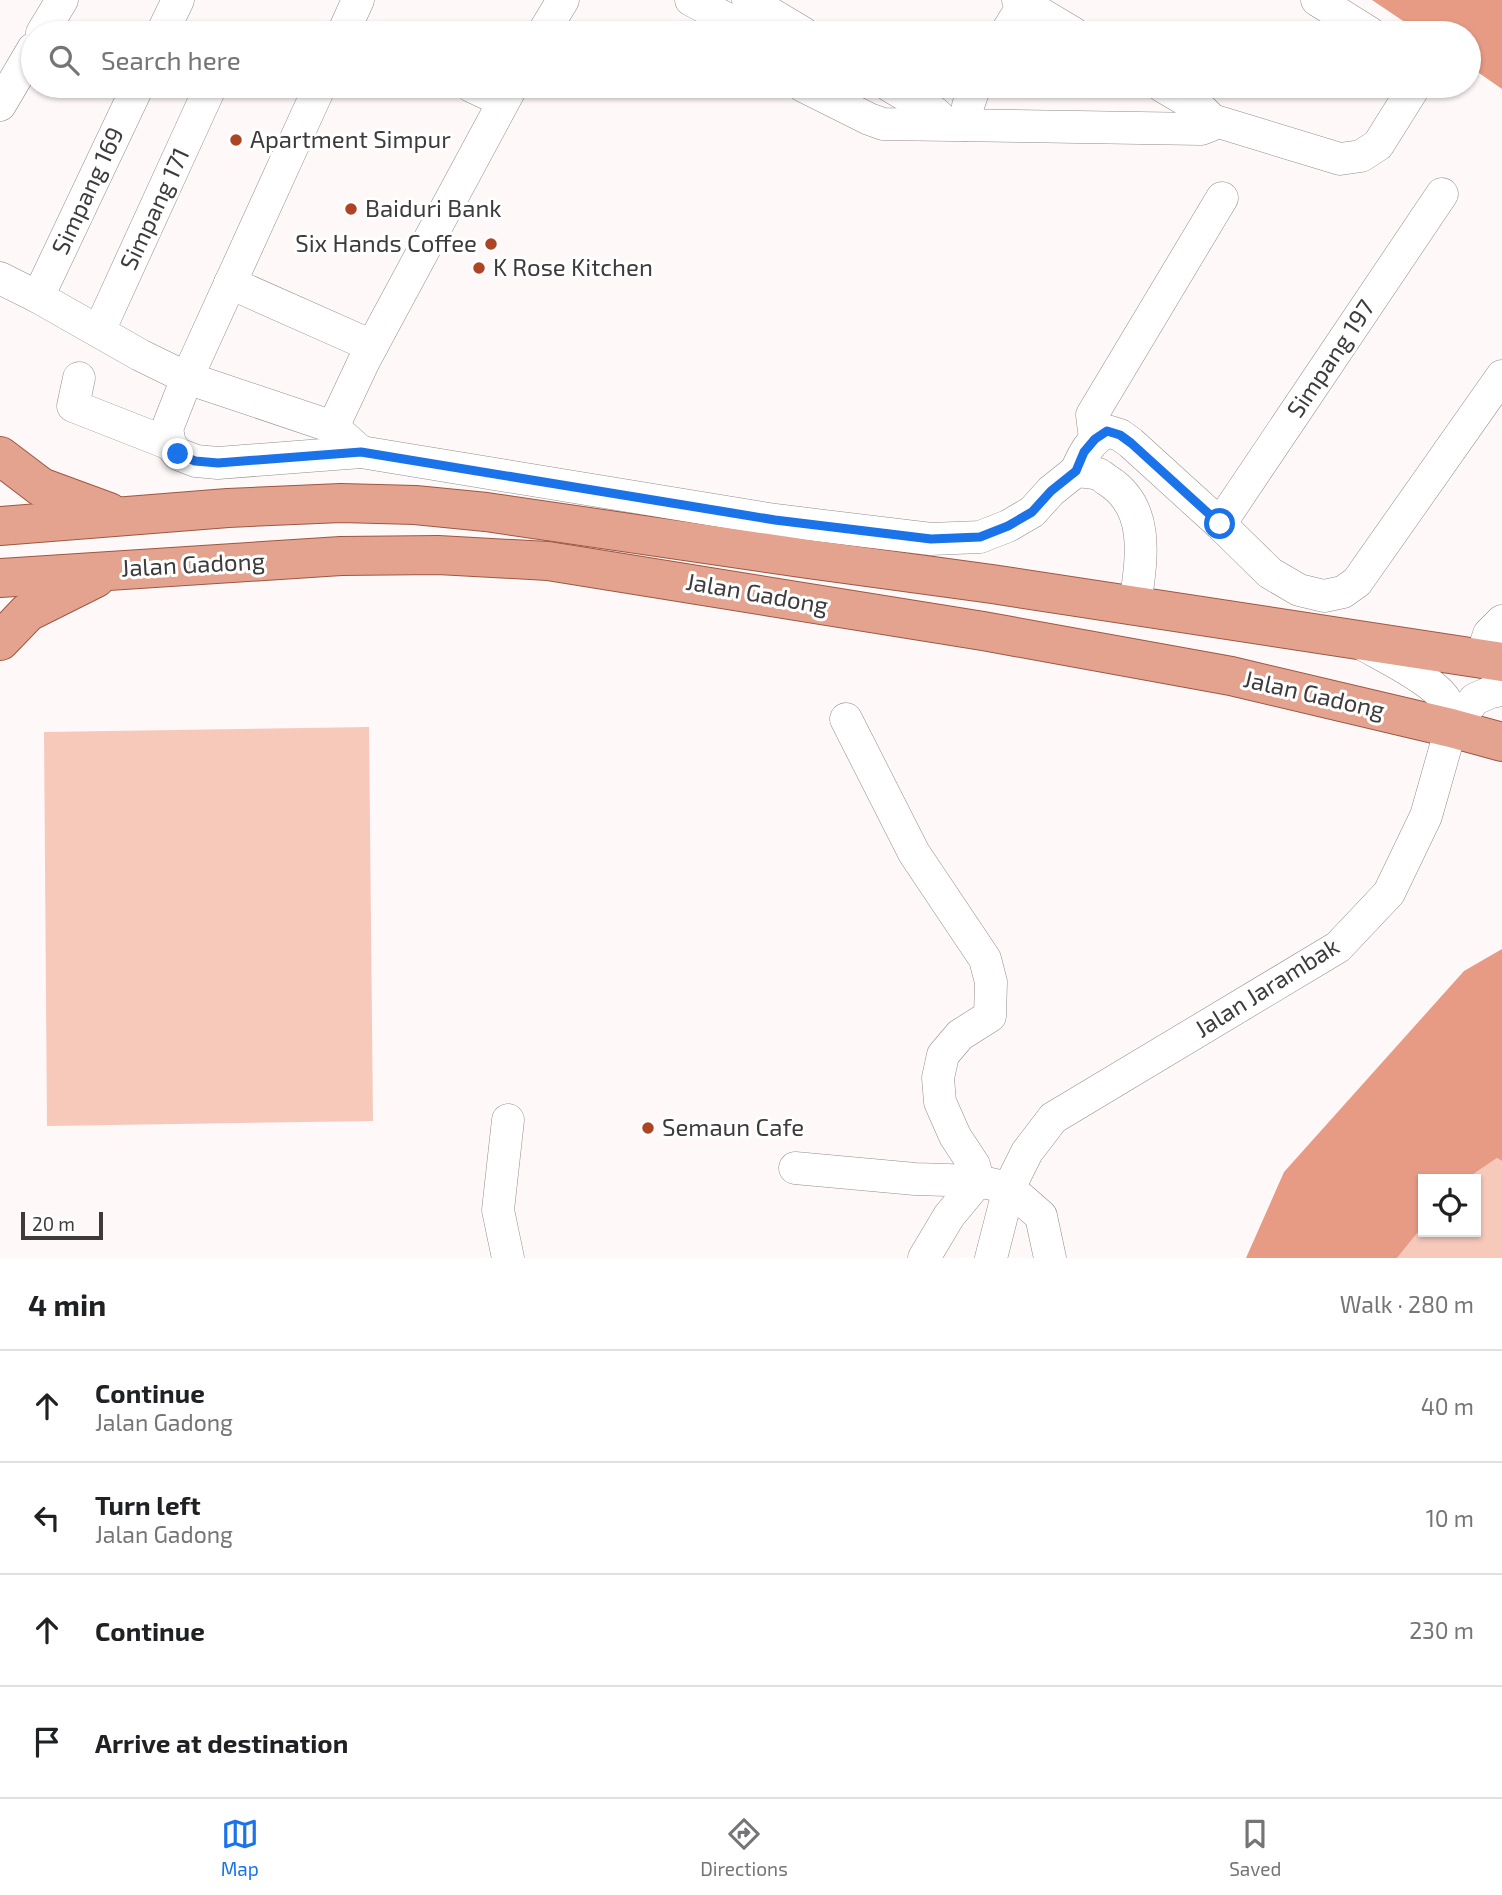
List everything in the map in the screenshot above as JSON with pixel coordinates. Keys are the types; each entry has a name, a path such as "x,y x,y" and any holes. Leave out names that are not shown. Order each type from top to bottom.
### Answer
{"main road":[{"path":"0,456 41,487 122,516"},
{"name":"Jalan Gadong","path":"0,526 229,508 341,503 415,505 540,519 978,582 1492,660"},
{"name":"Jalan Gadong","path":"0,578 341,556 438,555 548,561 1129,656 1244,679 1502,742"},
{"path":"0,641 28,612 110,570"},
{"path":"1129,656 1135,606"}],"street":[{"path":"49,21 62,0"},
{"path":"168,21 178,0"},
{"path":"550,21 563,0"},
{"path":"691,0 731,21"},
{"path":"748,0 783,21"},
{"path":"1317,0 1351,21"},
{"path":"1012,21 1021,2 1053,21"},
{"path":"0,106 21,69"},
{"name":"Simpang 169","path":"38,297 132,98"},
{"name":"Simpang 171","path":"99,331 206,98"},
{"path":"315,98 187,378 167,429 170,444 178,454 195,461 218,463 361,452 775,520 931,539 980,537 1008,526 1032,512 1051,491 1076,471 1084,452 1095,439 1107,431 1120,435 1131,443 1270,573 1300,590 1324,596 1343,592 1357,582 1502,376"},
{"path":"333,427 372,346 504,98"},
{"path":"827,98 883,124 1202,129 1209,126 1212,120"},
{"path":"910,98 957,124"},
{"path":"957,124 971,98"},
{"path":"1182,98 1201,109 1212,120 1340,159 1361,156 1378,145 1407,98"},
{"name":"Simpang 197","path":"1220,524 1443,194"},
{"path":"1095,439 1092,415 1222,198"},
{"path":"0,278 187,378 333,427 361,452"},
{"path":"230,283 372,346"},
{"path":"79,378 73,406 170,444"},
{"path":"1076,471 1097,474 1116,486 1131,502 1140,526 1141,560 1135,606"},
{"path":"1492,660 1489,634 1502,621"},
{"path":"1354,639 1399,664 1440,692 1447,703 1451,728"},
{"name":"Jalan Jarambak","path":"992,1258 1009,1188 1027,1152 1053,1118 1338,947 1389,893 1426,816 1451,728 1475,699 1502,690"},
{"path":"846,719 914,853 985,959 991,982 990,1016 960,1035 943,1055 938,1078 940,1102 955,1136 974,1165 978,1181"},
{"path":"508,1120 498,1210 508,1258"},
{"path":"795,1168 915,1180 978,1181 1009,1188 1041,1216 1051,1258"},
{"path":"924,1258 949,1216 978,1181"}],"shaded area":[{"path":"1372,0 1502,0 1502,89 1481,74 1481,21 1403,21"},
{"path":"369,727 373,1121 47,1126 44,732"},
{"path":"1502,949 1502,1161 1497,1158 1473,1174 1418,1174 1418,1232 1397,1258 1246,1258 1284,1172 1464,971"},
{"path":"1497,1158 1502,1161 1502,1258 1397,1258 1418,1232 1418,1237 1481,1237 1481,1174 1473,1174"}],"place":[{"name":"Apartment Simpur","path":"236,140"},
{"name":"Baiduri Bank","path":"351,209"},
{"name":"Six Hands Coffee","path":"491,244"},
{"name":"K Rose Kitchen","path":"479,268"},
{"name":"Semaun Cafe","path":"648,1128"}],"route":[{"path":"178,454 195,461 218,463 361,452 775,520 931,539 980,537 1008,526 1032,512 1051,491 1076,471 1084,452 1095,439 1107,431 1120,435 1131,443 1220,524"}]}
